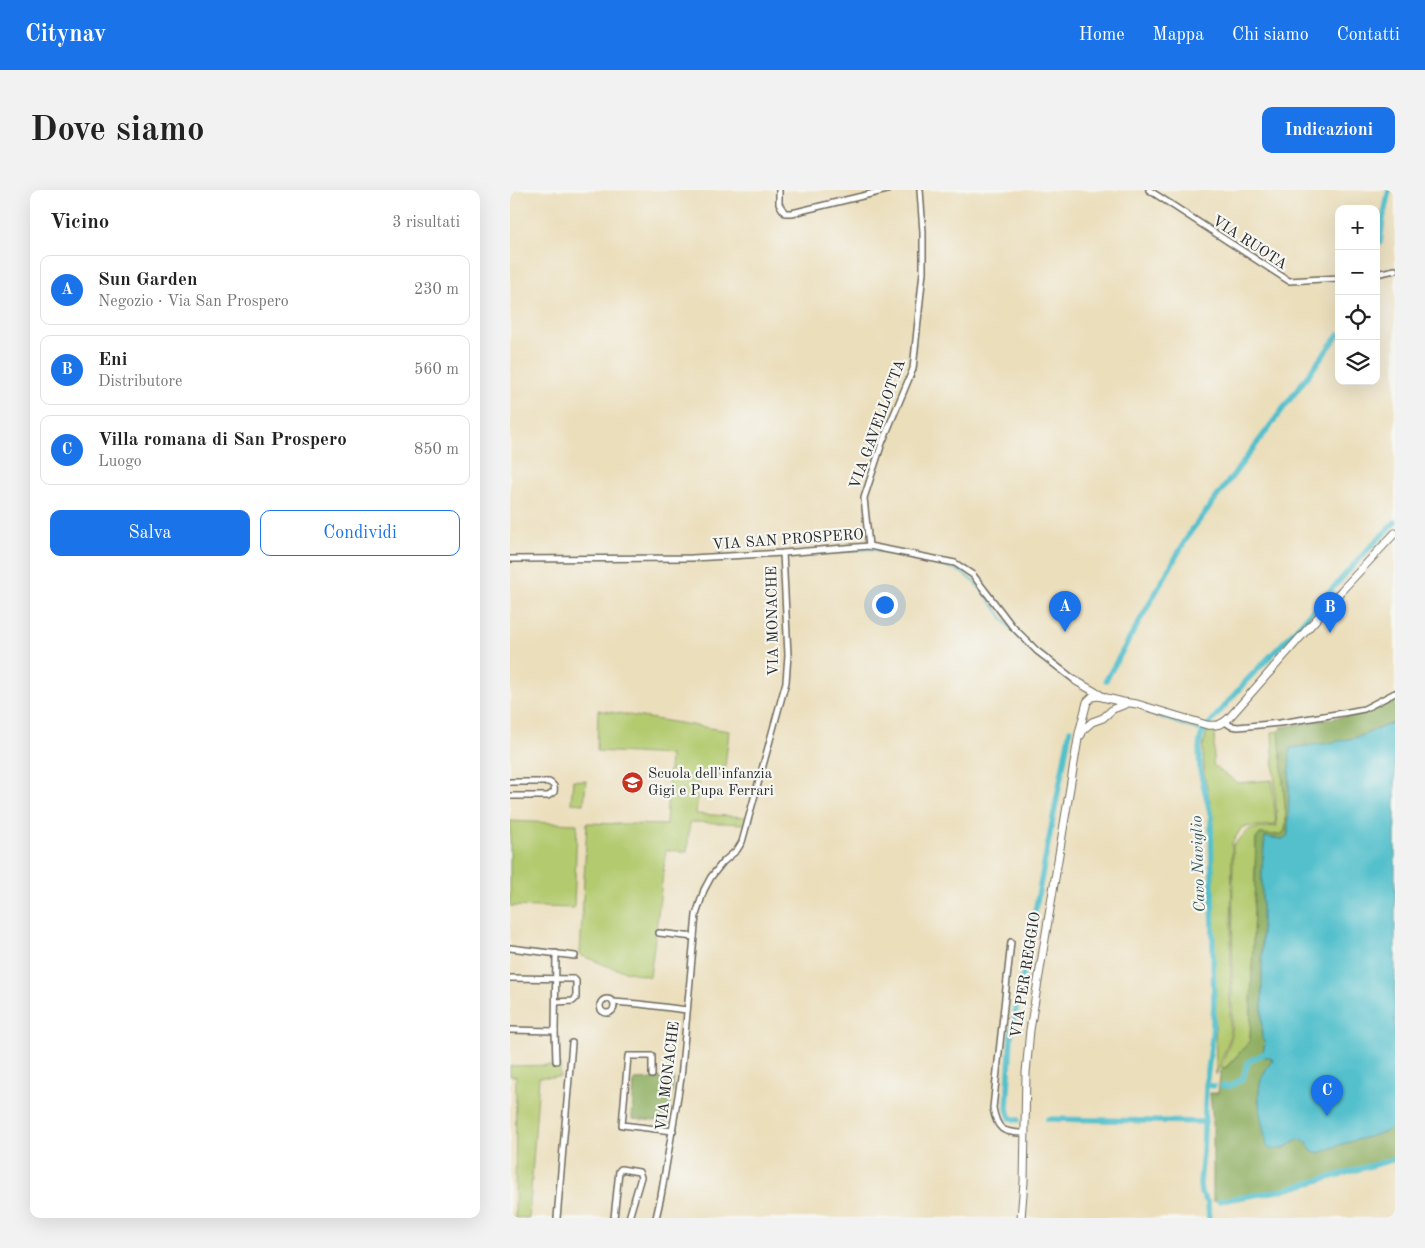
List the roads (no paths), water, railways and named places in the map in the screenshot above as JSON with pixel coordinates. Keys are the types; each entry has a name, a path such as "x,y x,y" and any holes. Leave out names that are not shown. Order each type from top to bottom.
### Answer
{"main road":[{"path":"1097,719 1090,717 1086,705 1095,696 1137,704 1202,724 1216,726 1225,722 1395,533"},
{"name":"VIA SAN PROSPERO","path":"1076,682 1104,697"},
{"name":"VIA SAN PROSPERO","path":"1076,682 1083,691 1086,705"},
{"path":"1104,697 1110,707 1108,714"},
{"path":"1078,739 1088,725 1097,719 1103,718 1117,707 1128,703"},
{"name":"VIA PER REGGIO","path":"1021,1218 1024,1182 1026,1073 1030,1030 1078,739 1086,705"}],"street":[{"path":"779,190 780,208 784,212 792,213 887,190"},
{"name":"VIA GAVELLOTTA","path":"869,546 864,498 882,443 913,369 923,272 920,190"},
{"name":"VIA RUOTA","path":"1148,190 1289,281 1335,278"},
{"path":"1380,273 1395,270"},
{"name":"VIA SAN PROSPERO","path":"510,559 668,559 869,546 955,563 973,575 1012,626 1037,651 1076,682"},
{"name":"VIA MONACHE","path":"656,1218 662,1196 681,1078 696,915 707,883 716,870 737,850 745,833 786,682 788,655 783,553"},
{"path":"1225,722 1230,726 1238,727 1343,713 1364,708 1395,693"},
{"path":"510,782 549,782 555,788 554,792 548,796 510,796"},
{"path":"659,932 694,937"},
{"path":"1011,942 994,1108 995,1118 1002,1129 1009,1133 1025,1133"},
{"path":"510,948 575,956"},
{"path":"556,954 556,1061"},
{"path":"510,978 574,979 576,981 576,998 573,1001 556,1002"},
{"path":"613,1002 688,1010"},
{"path":"510,1030 555,1031"},
{"path":"557,1218 572,1043"},
{"path":"652,1075 652,1056 628,1056 622,1125 673,1130"},
{"path":"614,1218 619,1171 621,1169 639,1172 641,1177 629,1218"}],"water":[{"path":"1395,722 1395,1127 1320,1153 1311,1151 1307,1142 1298,1139 1283,1148 1271,1149 1267,1147 1260,1114 1259,1097 1262,1077 1273,1060 1269,1057 1264,1057 1265,1043 1262,1039 1262,867 1265,837 1282,839 1286,838 1288,834 1290,748 1358,737"}],"waterway":[{"path":"1380,243 1389,190"},
{"path":"1106,680 1189,534 1335,339"},
{"name":"Cavo Naviglio","path":"1209,1218 1208,1203 1201,1193 1200,1183 1206,1087 1214,1005 1211,817 1200,770 1199,748 1201,736 1245,682 1395,522"},
{"path":"794,556 871,549 955,569 979,587 1010,628 1035,653"},
{"path":"1144,712 1203,732"},
{"path":"1018,1120 1010,1118 1007,1109 1011,1036 1070,730"},
{"path":"1222,1086 1231,1086 1243,1078 1248,1062 1263,1054"},
{"name":"Cavo Naviglio","path":"1206,1085 1214,1086"},
{"path":"1048,1119 1205,1122"},
{"path":"1219,1201 1284,1190 1395,1159"}],"place":[{"name":"Sun Garden","path":"1065,632"},
{"name":"Eni","path":"1330,633"},
{"name":"Scuola dell'infanzia Gigi e Pupa Ferrari","path":"632,782"},
{"name":"Villa romana di San Prospero","path":"1327,1116"}]}
